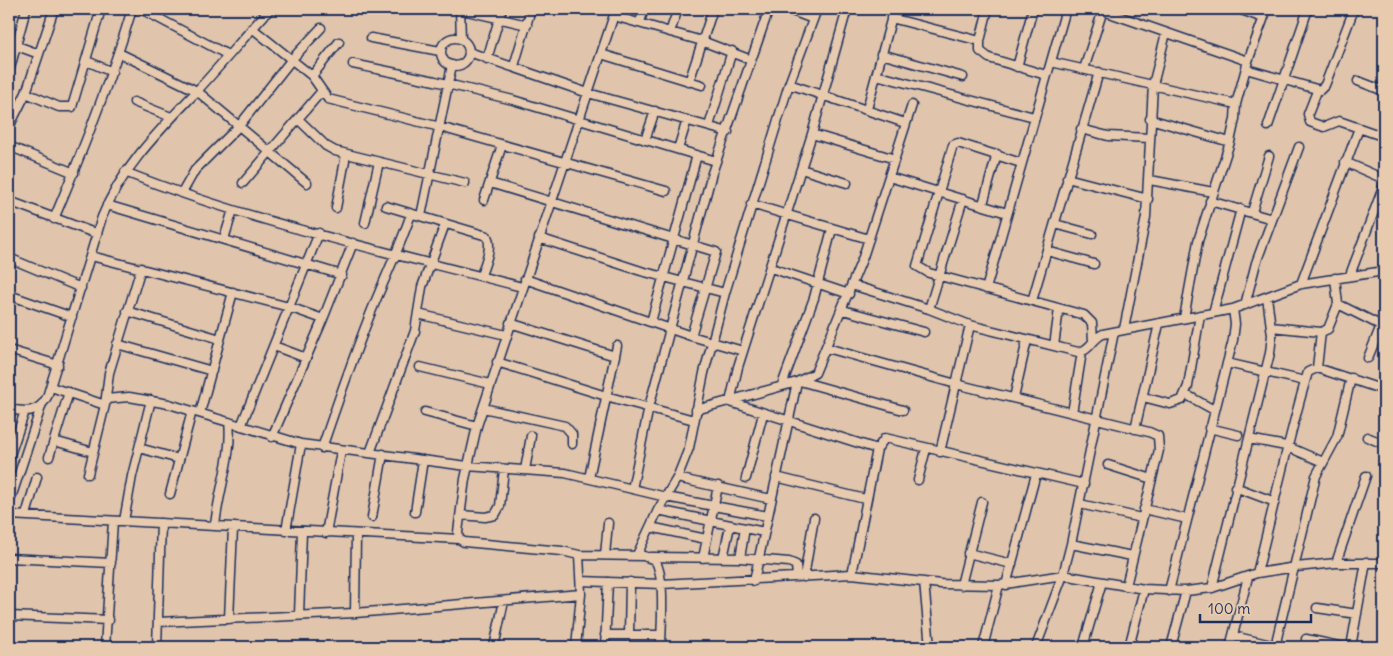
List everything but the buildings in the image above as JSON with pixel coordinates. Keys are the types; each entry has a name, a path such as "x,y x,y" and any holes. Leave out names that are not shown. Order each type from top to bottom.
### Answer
{"street":[{"path":"9,72 26,9"},
{"path":"9,127 26,93 54,9"},
{"path":"26,93 59,107 70,108 74,104 101,9"},
{"path":"54,219 74,173 112,72 132,9"},
{"path":"141,9 228,55"},
{"path":"9,504 41,407 58,365 107,205 125,172 171,117 197,91 270,9"},
{"path":"452,66 464,62 469,52 468,47 461,39 459,9 527,25"},
{"path":"487,59 502,9"},
{"path":"514,66 531,9"},
{"path":"640,22 644,9"},
{"path":"670,32 678,9"},
{"path":"689,82 713,9"},
{"path":"632,489 649,407 716,161 728,132 769,9"},
{"path":"787,9 813,19"},
{"path":"637,555 658,510 677,478 689,448 711,342 725,293 789,84 803,41 817,9"},
{"path":"730,402 743,351 771,268 824,95 847,9"},
{"path":"866,109 894,9"},
{"path":"988,9 980,41 980,51 984,56 1046,74"},
{"path":"1017,67 1033,9"},
{"path":"986,289 1066,9"},
{"path":"1239,9 1263,18"},
{"path":"1184,318 1198,241 1230,142 1236,104 1247,65 1267,9"},
{"path":"1268,126 1282,80 1308,9"},
{"path":"1344,9 1354,10 1325,85 1318,91 1308,114 1310,122 1324,128 1339,121 1382,136"},
{"path":"1084,69 1100,10 1166,33 1282,80 1318,91"},
{"path":"459,539 467,466 477,426 615,12 670,32 732,51 752,60"},
{"path":"892,18 980,41"},
{"path":"252,28 312,76 321,92 328,100 333,102 440,127 666,191"},
{"path":"182,193 195,170 239,126 292,59 322,28"},
{"path":"1124,329 1148,199 1152,84 1166,33"},
{"path":"371,38 440,51"},
{"path":"452,66 444,61 440,51 445,41 455,38 461,39"},
{"path":"312,76 339,42"},
{"path":"9,43 39,54"},
{"path":"709,126 732,51"},
{"path":"469,52 588,93 655,110 728,132"},
{"path":"119,53 197,91 307,183"},
{"path":"601,54 702,85"},
{"path":"881,54 963,77"},
{"path":"87,61 112,72"},
{"path":"1051,62 1236,104"},
{"path":"353,64 519,102 716,161"},
{"path":"421,216 452,66"},
{"path":"1032,301 1099,72"},
{"path":"876,74 1034,117"},
{"path":"1358,81 1384,91"},
{"path":"789,84 905,123"},
{"path":"243,183 321,92"},
{"path":"134,102 171,117"},
{"path":"696,410 730,402 798,381 815,372 827,348 852,286 912,105"},
{"path":"645,140 655,110"},
{"path":"298,119 326,146 346,155 430,173 465,183"},
{"path":"1150,119 1230,142"},
{"path":"678,149 687,120"},
{"path":"1301,284 1359,128"},
{"path":"1081,129 1108,136 1149,138"},
{"path":"812,134 895,159"},
{"path":"1021,163 954,143 917,266 919,269 940,276 1088,318 1092,323 1093,341"},
{"path":"484,200 502,145"},
{"path":"9,146 74,173"},
{"path":"1245,305 1256,263 1299,147"},
{"path":"983,204 996,154"},
{"path":"336,208 346,155"},
{"path":"651,322 697,155"},
{"path":"1252,212 1269,156"},
{"path":"365,223 379,162"},
{"path":"1345,162 1384,179"},
{"path":"801,169 847,183"},
{"path":"125,172 233,210 396,256 522,287"},
{"path":"889,176 1007,213"},
{"path":"1068,178 1148,199"},
{"path":"1150,180 1213,192"},
{"path":"490,182 673,237 716,252 691,336"},
{"path":"1350,275 1384,185"},
{"path":"930,309 963,199"},
{"path":"9,201 97,234"},
{"path":"1210,201 1272,219"},
{"path":"751,204 869,239"},
{"path":"107,205 342,274"},
{"path":"386,206 487,236 489,247 481,276"},
{"path":"1213,313 1241,209"},
{"path":"224,239 233,210"},
{"path":"322,448 373,308 396,256 410,214"},
{"path":"370,453 415,331 422,287 432,264 445,224"},
{"path":"1055,224 1092,234"},
{"path":"782,385 818,285 832,229"},
{"path":"241,426 320,233"},
{"path":"539,238 663,277 725,293"},
{"path":"272,436 342,274 353,244"},
{"path":"1047,251 1094,264"},
{"path":"91,256 289,307 323,319"},
{"path":"9,258 81,288"},
{"path":"88,474 106,402 109,373 140,268"},
{"path":"771,268 849,294"},
{"path":"1072,413 1082,352 1103,334 1233,309 1301,284 1384,271"},
{"path":"1271,327 1321,332 1328,329 1338,304 1335,278"},
{"path":"525,279 691,336 743,351"},
{"path":"852,286 930,309 970,326 1082,352"},
{"path":"170,494 179,459 212,371 233,292"},
{"path":"9,295 72,317"},
{"path":"1212,588 1272,343 1267,298"},
{"path":"1338,304 1383,324 1368,358"},
{"path":"1054,346 1059,309"},
{"path":"1169,591 1235,332 1233,309"},
{"path":"843,310 924,332"},
{"path":"127,311 220,339"},
{"path":"418,314 506,335"},
{"path":"1144,397 1170,404 1177,403 1185,394 1200,315"},
{"path":"510,323 615,356"},
{"path":"1135,429 1144,397 1158,324"},
{"path":"940,452 970,326"},
{"path":"1036,647 1063,575 1071,544 1114,332"},
{"path":"1317,368 1321,332"},
{"path":"1014,398 1027,340"},
{"path":"117,344 212,371"},
{"path":"274,346 306,358"},
{"path":"588,478 617,346"},
{"path":"827,348 956,384 1154,434 1159,439 1152,479 1126,586"},
{"path":"9,350 58,365"},
{"path":"498,362 606,396 694,420"},
{"path":"1227,363 1305,381"},
{"path":"420,366 490,384"},
{"path":"1257,574 1275,502 1286,446 1310,369 1317,368 1384,390"},
{"path":"1233,636 1277,647 1316,476 1331,451 1337,436 1351,378"},
{"path":"798,381 903,410"},
{"path":"754,581 798,381"},
{"path":"51,386 106,402 129,397 151,400 272,436 322,448 383,454 467,466 565,473 666,497 767,516"},
{"path":"49,457 69,392"},
{"path":"1185,394 1214,410"},
{"path":"124,521 151,400"},
{"path":"730,402 877,449"},
{"path":"9,409 25,411 41,407"},
{"path":"484,408 565,426 571,430 572,444"},
{"path":"9,458 25,411"},
{"path":"425,412 477,426"},
{"path":"746,478 763,414"},
{"path":"215,526 218,497 230,441 229,422"},
{"path":"1209,428 1238,435"},
{"path":"525,470 531,436"},
{"path":"1367,437 1384,444"},
{"path":"852,574 865,499 877,449 882,440 889,438 926,449 1084,484"},
{"path":"1248,439 1286,446 1323,462"},
{"path":"54,441 93,452"},
{"path":"286,531 301,444"},
{"path":"139,448 179,459"},
{"path":"918,480 926,449"},
{"path":"326,533 341,451"},
{"path":"372,517 383,454"},
{"path":"415,512 423,460"},
{"path":"1108,464 1152,479"},
{"path":"461,515 485,517 495,514 500,506 504,469"},
{"path":"983,647 1002,585 1012,564 1036,474"},
{"path":"1336,563 1366,476"},
{"path":"26,516 37,477"},
{"path":"776,477 865,499"},
{"path":"677,478 771,498"},
{"path":"703,558 718,486"},
{"path":"1236,487 1275,502"},
{"path":"961,585 982,502"},
{"path":"1080,504 1141,518"},
{"path":"1144,509 1187,519"},
{"path":"658,510 764,532"},
{"path":"9,515 459,539 464,542 578,554 758,559 794,563 800,577"},
{"path":"800,577 814,518"},
{"path":"105,647 109,620 113,520"},
{"path":"157,647 161,523"},
{"path":"606,555 608,523"},
{"path":"723,558 730,526"},
{"path":"650,527 706,540"},
{"path":"229,619 233,528"},
{"path":"740,558 746,528"},
{"path":"299,615 302,532"},
{"path":"355,612 356,535"},
{"path":"1071,544 1132,556"},
{"path":"576,647 581,594 578,554"},
{"path":"968,554 1012,564"},
{"path":"651,557 659,569 661,647"},
{"path":"9,558 111,563"},
{"path":"1351,647 1366,562"},
{"path":"581,581 660,584 754,581 852,574 961,585 1002,585 1063,575 1144,589 1186,591 1212,588 1257,574 1296,567 1336,563 1384,563"},
{"path":"1230,647 1248,577"},
{"path":"605,647 608,582"},
{"path":"629,634 630,582"},
{"path":"924,582 930,647"},
{"path":"1083,647 1102,582"},
{"path":"1129,647 1144,589"},
{"path":"1171,647 1186,591"},
{"path":"158,622 355,612 581,594"},
{"path":"494,647 504,601"},
{"path":"1317,608 1357,614"},
{"path":"9,616 109,620"},
{"path":"605,635 661,635"},
{"path":"1306,639 1343,647"}]}
